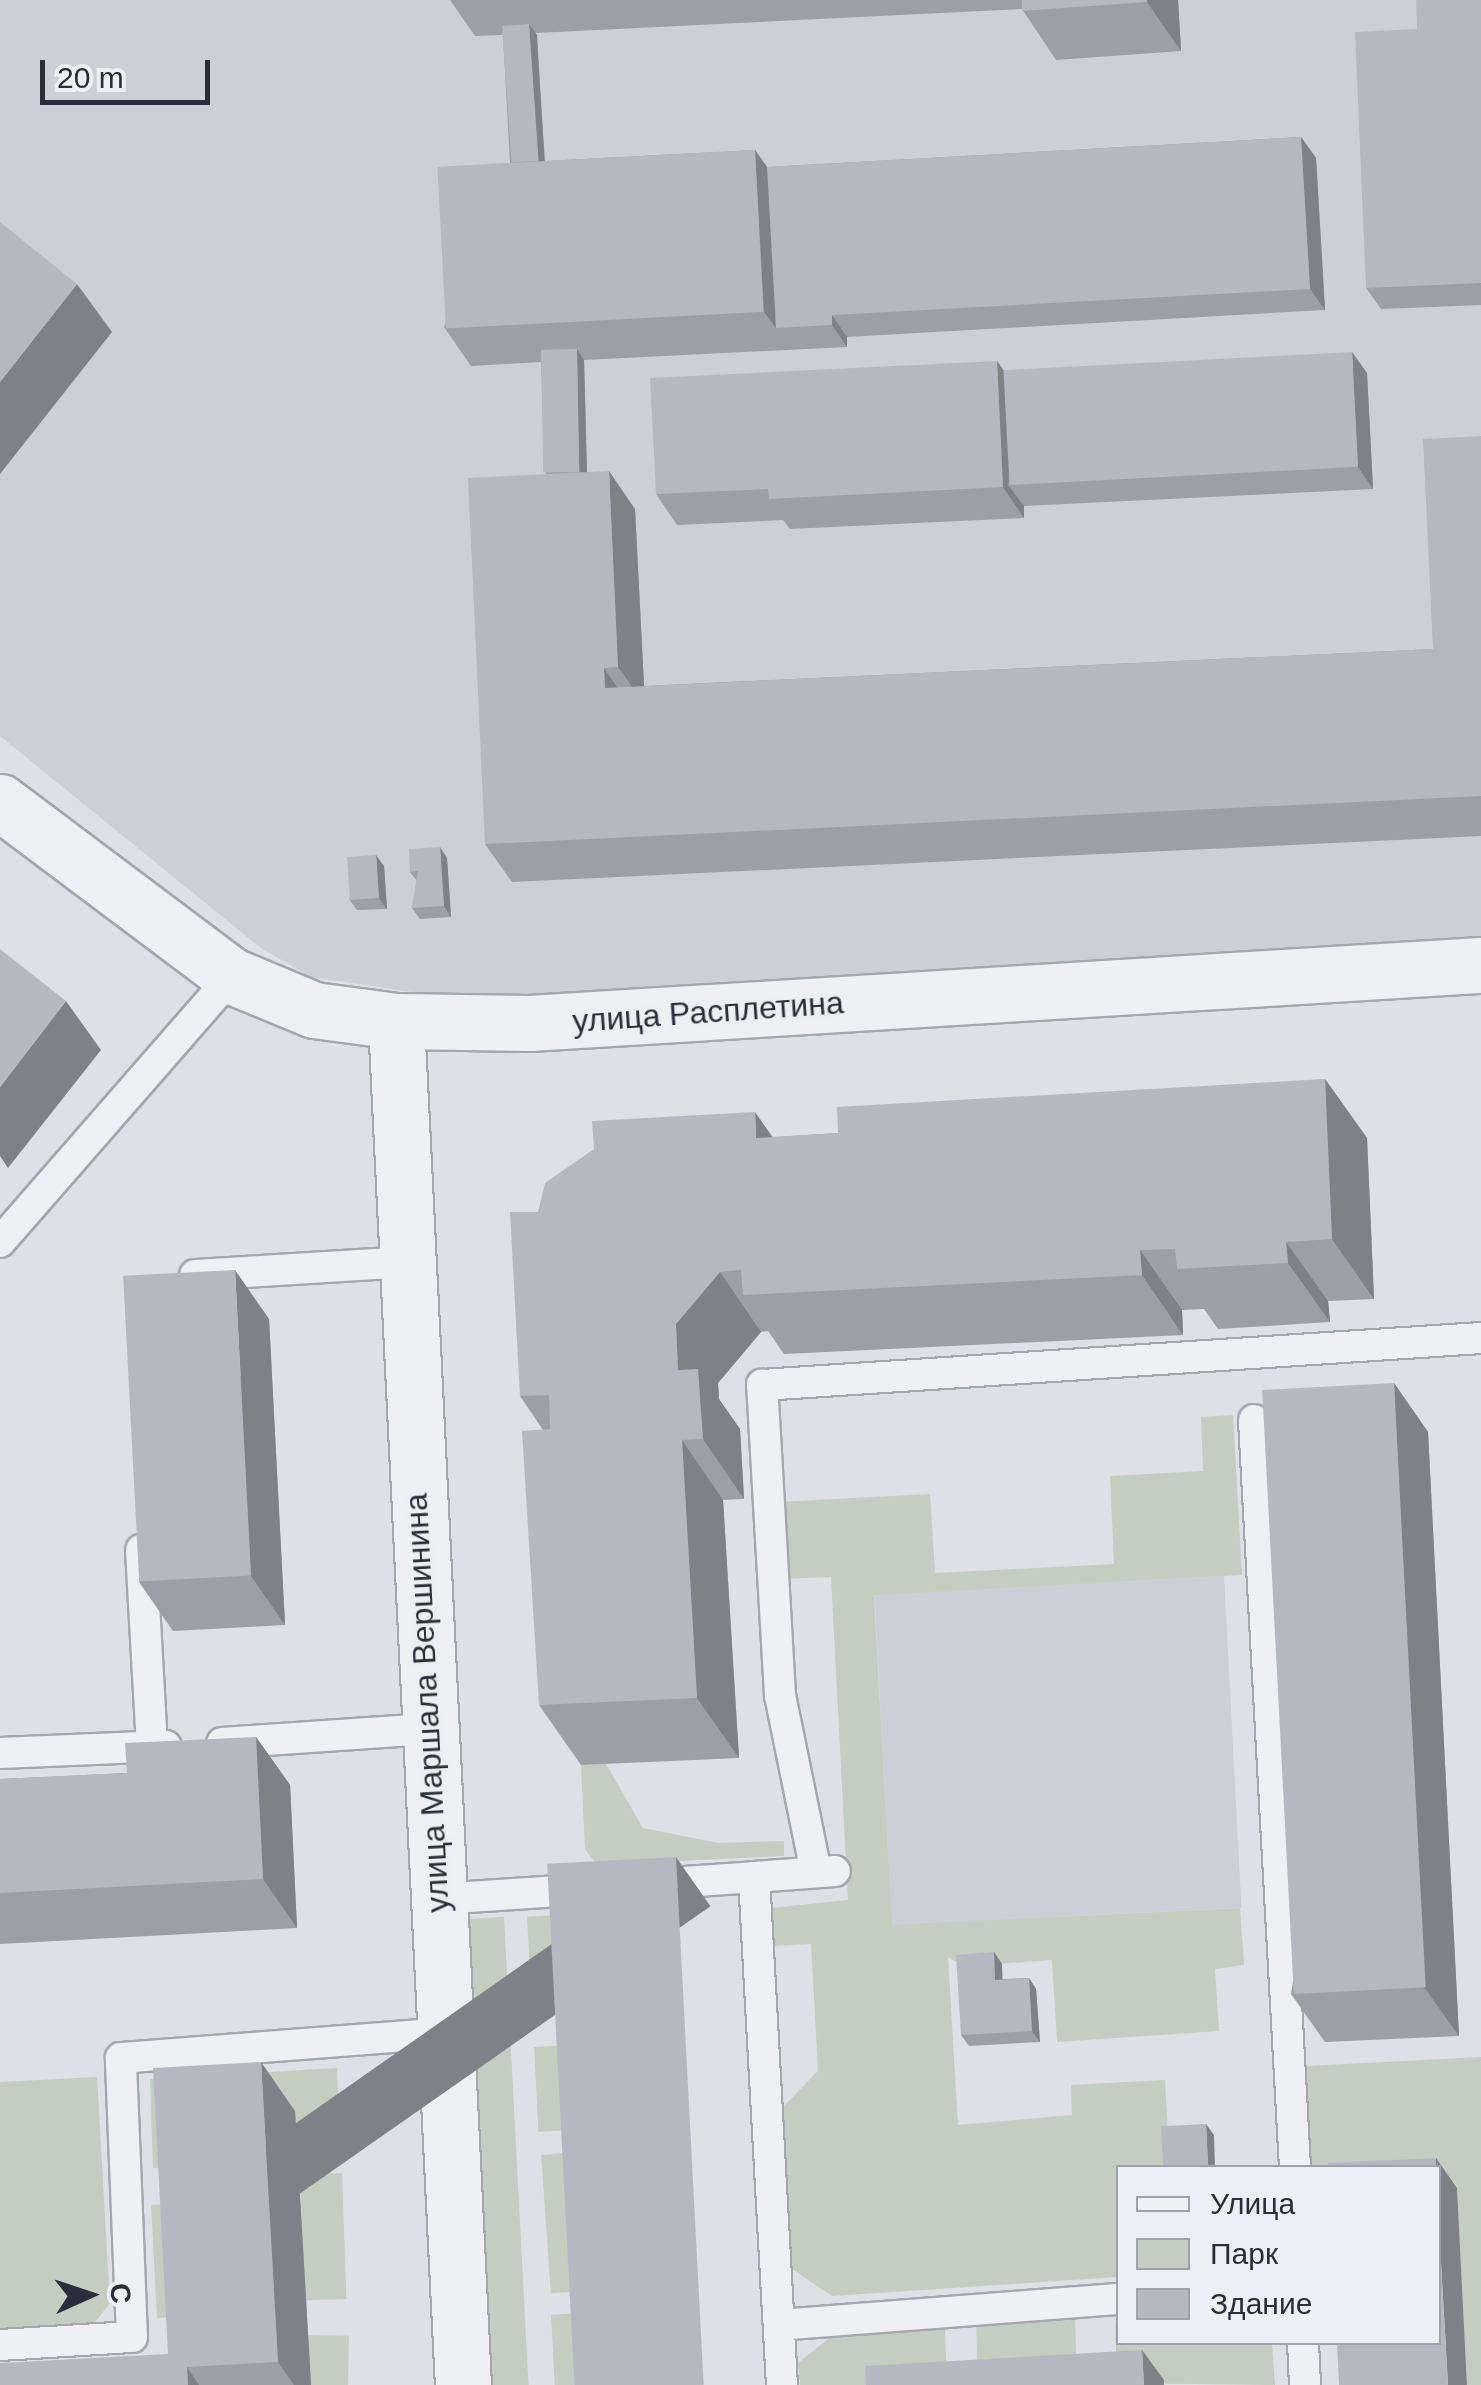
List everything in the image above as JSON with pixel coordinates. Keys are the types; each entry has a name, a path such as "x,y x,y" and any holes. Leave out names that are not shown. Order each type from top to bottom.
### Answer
{"street":[{"name":"улица Расплетина","path":"0,802 232,976 314,1010 396,1021 530,1023 1481,965"},
{"name":"улица Маршала Вершинина","path":"396,1021 404,1262 464,2385"}],"lane":[{"path":"1,1237 232,976"},
{"path":"164,1277 404,1262"},
{"path":"438,1899 826,1871 780,1694 762,1385 1481,1338"},
{"path":"1254,1420 1295,2165"},
{"path":"138,1513 152,1747"},
{"path":"0,1753 428,1728"},
{"path":"754,1877 782,2385"},
{"path":"0,2344 132,2337 121,2058 445,2032"},
{"path":"779,2325 1116,2299"},
{"path":"1303,2345 1305,2385"}],"shaded area":[{"path":"0,0 1481,0 1481,936 466,1000 311,977 261,948 0,736"},
{"path":"1224,1576 1241,1908 892,1926 874,1594"}],"green space":[{"path":"1233,1415 1242,1575 874,1595 892,1925 1240,1908 1244,1965 1215,1969 1219,2031 1057,2042 1052,1960 963,1966 948,1957 958,2125 1072,2115 1071,2085 1165,2080 1170,2165 1116,2165 1116,2277 832,2296 792,2269 783,2107 818,2071 811,1944 773,1946 771,1908 848,1900 831,1577 782,1579 778,1502 930,1494 935,1573 1114,1564 1110,1476 1203,1471 1201,1417"},
{"path":"606,1764 643,1828 718,1843 784,1841 784,1856 597,1865 585,1849 581,1765"},
{"path":"581,1914 586,2003 532,2006 527,1917"},
{"path":"504,1917 529,2385 486,2385 462,1919"},
{"path":"589,2044 593,2129 539,2132 534,2047"},
{"path":"1481,2057 1481,2385 1467,2385 1457,2188 1441,2171 1441,2165 1309,2165 1307,2066"},
{"path":"337,2068 340,2141 298,2143 295,2111 190,2166 153,2168 150,2079"},
{"path":"97,2077 110,2303 92,2326 0,2332 0,2082"},
{"path":"594,2151 604,2290 551,2293 541,2155"},
{"path":"342,2173 346,2299 304,2300 300,2174"},
{"path":"191,2203 197,2316 157,2318 151,2205"},
{"path":"604,2312 608,2385 555,2385 551,2315"},
{"path":"1115,2318 1116,2345 1272,2345 1275,2385 1117,2383"},
{"path":"1075,2320 1077,2385 978,2385 976,2323"},
{"path":"945,2329 947,2385 800,2385 798,2363 832,2336"},
{"path":"308,2335 349,2336 348,2385 307,2385"}],"building":[{"path":"1022,0 1147,0 1147,2 1022,11"},
{"path":"1416,0 1481,0 1481,283 1366,288 1355,32 1417,29"},
{"path":"529,24 539,161 512,163 502,26"},
{"path":"1301,137 1310,289 832,315 832,325 776,328 767,167"},
{"path":"755,150 763,312 446,328 437,167"},
{"path":"0,222 77,284 0,382"},
{"path":"577,349 579,472 543,473 541,350"},
{"path":"1352,352 1358,467 1009,485 1003,370"},
{"path":"997,361 1003,487 769,499 768,489 656,494 650,378"},
{"path":"1481,436 1481,796 485,844 468,478 609,471 618,667 604,668 605,688 1433,649 1423,439"},
{"path":"440,847 444,906 412,908 418,871 410,872 409,849"},
{"path":"376,855 379,898 350,900 347,857"},
{"path":"0,949 66,1001 0,1087"},
{"path":"1325,1079 1332,1239 1286,1242 1288,1263 1177,1269 1175,1249 1140,1250 1142,1275 743,1295 741,1270 720,1272 676,1324 678,1370 698,1369 703,1439 682,1440 697,1698 539,1705 522,1431 550,1429 549,1395 520,1396 510,1212 538,1212 545,1183 594,1149 592,1121 755,1112 756,1138 838,1133 837,1107"},
{"path":"235,1270 251,1576 139,1581 123,1276"},
{"path":"1394,1383 1426,1987 1294,1994 1262,1390"},
{"path":"256,1737 263,1879 0,1893 0,1779 127,1773 125,1743"},
{"path":"676,1857 704,2385 574,2385 547,1864"},
{"path":"994,1952 995,1980 1029,1978 1032,2031 961,2035 956,1955"},
{"path":"261,2062 278,2362 187,2367 188,2385 0,2385 0,2363 168,2354 153,2068"},
{"path":"1206,2124 1208,2165 1163,2165 1161,2126"},
{"path":"1436,2158 1436,2165 1328,2163"},
{"path":"1441,2263 1448,2385 1339,2385 1337,2345 1441,2345"},
{"path":"1142,2350 1144,2385 866,2385 865,2366"}]}
